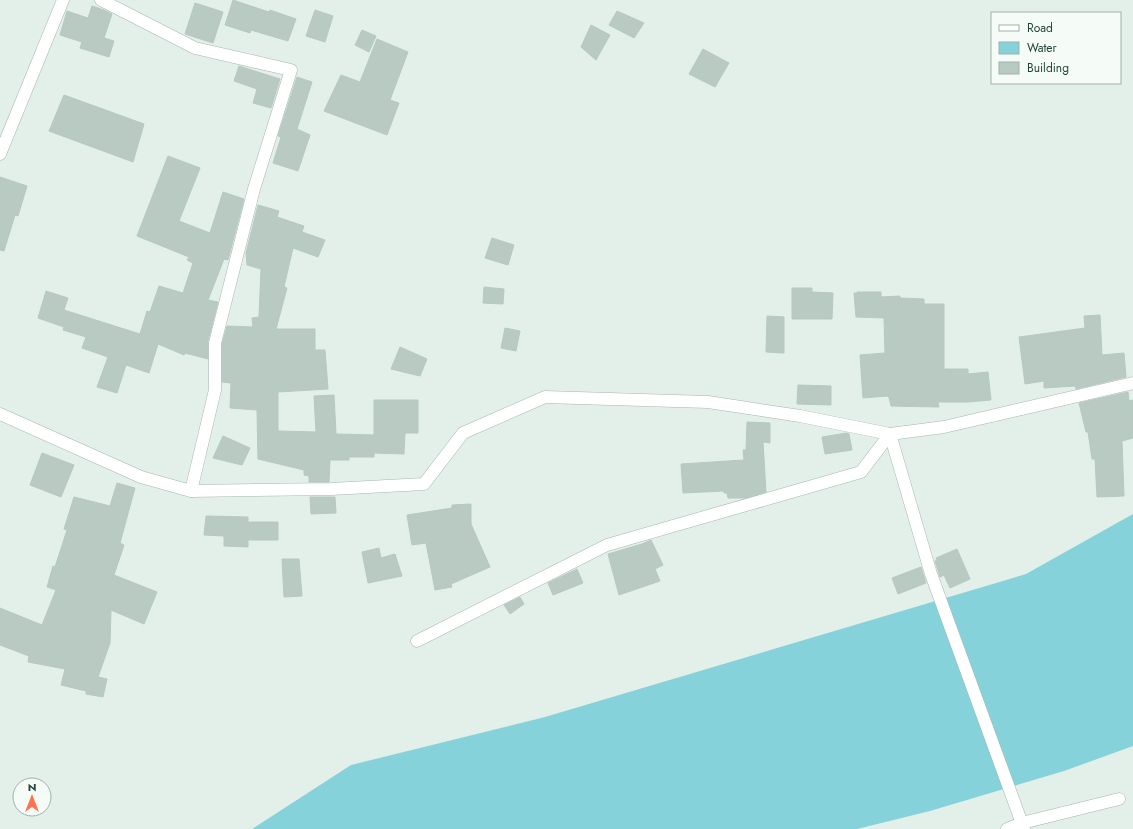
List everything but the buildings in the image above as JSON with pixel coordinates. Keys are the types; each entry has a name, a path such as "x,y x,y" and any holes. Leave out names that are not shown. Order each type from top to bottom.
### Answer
{"street":[{"path":"0,154 63,0"},
{"path":"101,0 195,48 291,70 254,189 215,342 215,390 191,491"},
{"path":"0,414 141,477 191,491 331,489 424,484 463,433 545,397 708,402 800,416 890,434 944,427 1133,383"},
{"path":"890,434 931,574 1023,826"},
{"path":"417,641 607,545 861,472 890,434"},
{"path":"1007,829 1023,826 1120,799"}],"water":[{"path":"1133,514 1133,746 1064,771 930,811 857,829 252,829 351,765 545,717 1026,574"}]}
